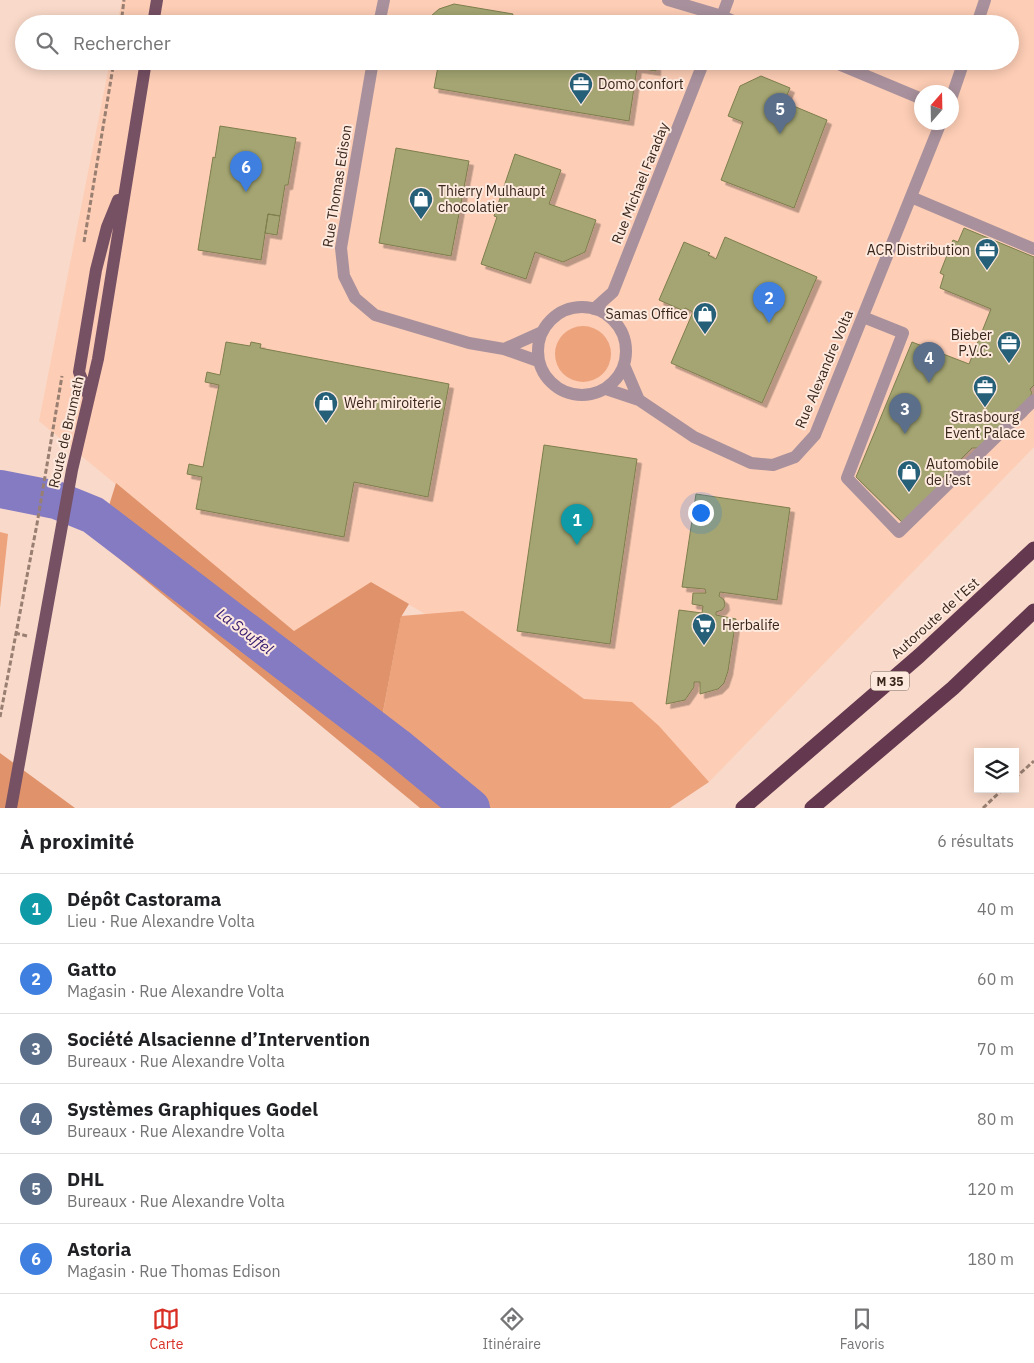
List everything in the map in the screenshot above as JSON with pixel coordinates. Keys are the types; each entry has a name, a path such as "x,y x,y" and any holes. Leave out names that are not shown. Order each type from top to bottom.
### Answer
{"highway":[{"name":"Autoroute de l’Est","path":"743,808 919,656 1034,549"},
{"path":"812,808 954,688 1034,612"}],"main road":[{"path":"154,15 157,0"},
{"name":"Route de Brumath","path":"11,808 72,470 98,359 144,70"}],"street":[{"path":"381,15 384,0"},
{"path":"668,0 708,15"},
{"path":"723,15 728,0"},
{"path":"980,15 985,0"},
{"name":"Rue Thomas Edison","path":"371,70 341,248 344,276 354,298 376,315 468,343 504,349 538,361"},
{"name":"Rue Michael Faraday","path":"594,309 613,292 700,70"},
{"path":"853,70 914,96"},
{"path":"956,85 961,70"},
{"name":"Rue Alexandre Volta","path":"606,388 639,400 694,437 751,463 773,465 795,456 815,435 938,130"},
{"path":"911,197 1034,249"},
{"path":"613,292 613,321"},
{"path":"583,307 604,313 613,321 625,342 626,350 624,365 617,378 606,388 593,394 580,396 567,393 556,387 546,378 538,361 537,347 548,322 557,314 583,307"},
{"path":"863,317 903,333 846,478 899,532 1034,400"},
{"path":"504,349 542,332"},
{"path":"624,365 639,400"}],"path":[{"path":"122,15 124,0"},
{"path":"0,717 47,465"},
{"path":"1019,774 1034,761"},
{"path":"983,808 999,793"}],"shaded area":[{"path":"122,0 1034,0 1034,447 709,782 371,582 294,631 39,421 108,70 1019,70 1019,15 119,15"},
{"path":"583,326 594,328 603,334 609,343 611,354 609,365 603,374 594,380 583,382 572,380 563,374 557,365 555,354 557,343 563,334 572,328"},
{"path":"116,483 294,631 371,582 409,604 401,617 382,717 492,808 420,808 98,541"},
{"path":"0,532 8,534 0,608"},
{"path":"463,611 584,699 632,702 659,726 709,782 670,808 492,808 382,717 401,616"},
{"path":"0,753 75,808 0,808"}],"building":[{"path":"454,4 513,14 432,15 439,9"},
{"name":"Domo confort","path":"437,70 637,70 629,121 434,88"},
{"path":"761,76 790,88 784,102 827,120 794,208 721,180 743,122 728,116 740,86"},
{"path":"220,126 296,138 288,185 285,185 280,216 268,214 261,260 198,250"},
{"name":"Thierry Mulhaupt chocolatier","path":"396,148 469,161 451,256 379,243"},
{"path":"515,154 561,170 549,204 596,220 585,252 563,262 535,252 526,279 481,264 497,217 494,216"},
{"path":"268,214 280,216 277,235 265,233"},
{"path":"964,228 1034,257 1034,385 1030,389 1032,393 1021,412 977,448 972,448 935,485 939,488 904,524 856,477 912,342 969,364 991,309 940,288 944,275 940,273 953,240 958,242"},
{"path":"725,237 817,277 762,403 671,363 693,312 685,308 684,311 659,300 684,242 710,253 708,255 716,259"},
{"name":"Wehr miroiterie","path":"226,342 250,346 251,342 261,344 260,348 449,384 428,497 354,482 344,537 196,509 202,477 187,474 189,464 203,467 219,385 205,382 207,372 220,375"},
{"path":"544,445 637,459 610,644 517,631"},
{"path":"696,494 790,508 777,600 720,592 719,596 724,600 725,606 722,610 716,612 716,615 736,619 728,671 724,683 718,689 700,694 700,682 694,682 694,687 685,700 666,704 679,610 702,613 703,606 692,604 693,593 706,593 705,589 682,587"}],"waterway":[{"name":"La Souffel","path":"0,489 56,500 93,515 396,746 471,808"}],"place":[{"name":"Domo confort","path":"581,105"},
{"name":"DHL","path":"780,134"},
{"name":"Astoria","path":"246,192"},
{"name":"Thierry Mulhaupt chocolatier","path":"421,220"},
{"name":"ACR Distribution","path":"987,271"},
{"name":"Gatto","path":"769,323"},
{"name":"Samas Office","path":"705,335"},
{"name":"Bieber P.V.C.","path":"1009,364"},
{"name":"Systèmes Graphiques Godel","path":"929,383"},
{"name":"Strasbourg Event Palace","path":"985,408"},
{"name":"Wehr miroiterie","path":"326,424"},
{"name":"Société Alsacienne d’Intervention","path":"905,434"},
{"name":"Automobile de l’est","path":"909,493"},
{"name":"Dépôt Castorama","path":"577,545"},
{"name":"Herbalife","path":"704,646"}]}
